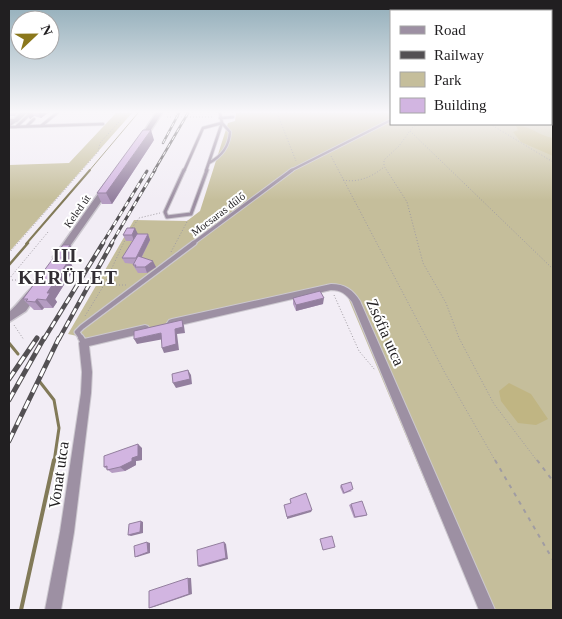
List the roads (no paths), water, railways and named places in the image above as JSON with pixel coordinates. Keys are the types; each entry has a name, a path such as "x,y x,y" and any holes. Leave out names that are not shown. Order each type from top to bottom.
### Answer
{"street":[{"path":"136,148 141,142"},
{"name":"Keled út","path":"52,266 113,180"},
{"path":"9,318 22,308 42,281"},
{"name":"Zsófia utca","path":"81,338 331,287 344,288 356,300 487,610"},
{"name":"Vonat utca","path":"53,610 67,532 86,393 87,372 81,338"}],"lane":[{"path":"198,142 165,212 167,218 191,214 216,142"},
{"path":"209,163 223,154 228,142"},
{"name":"Mocsaras dűlő","path":"81,338 141,284 298,165 346,142"}],"waterway":[{"path":"89,171 114,142"},
{"path":"26,244 90,170"},
{"path":"9,265 28,243"},
{"path":"9,343 18,354"},
{"path":"40,382 54,400 59,428 54,462"},
{"path":"21,610 54,460"}],"railway":[{"path":"154,171 171,142"},
{"path":"111,244 155,170"},
{"path":"102,244 147,171"},
{"path":"44,339 103,243"},
{"path":"59,339 112,243"},
{"path":"9,379 37,338"},
{"path":"9,400 44,338"},
{"path":"9,441 59,338"}],"district":[{"name":"III. KERÜLET","path":"68,266"}]}
